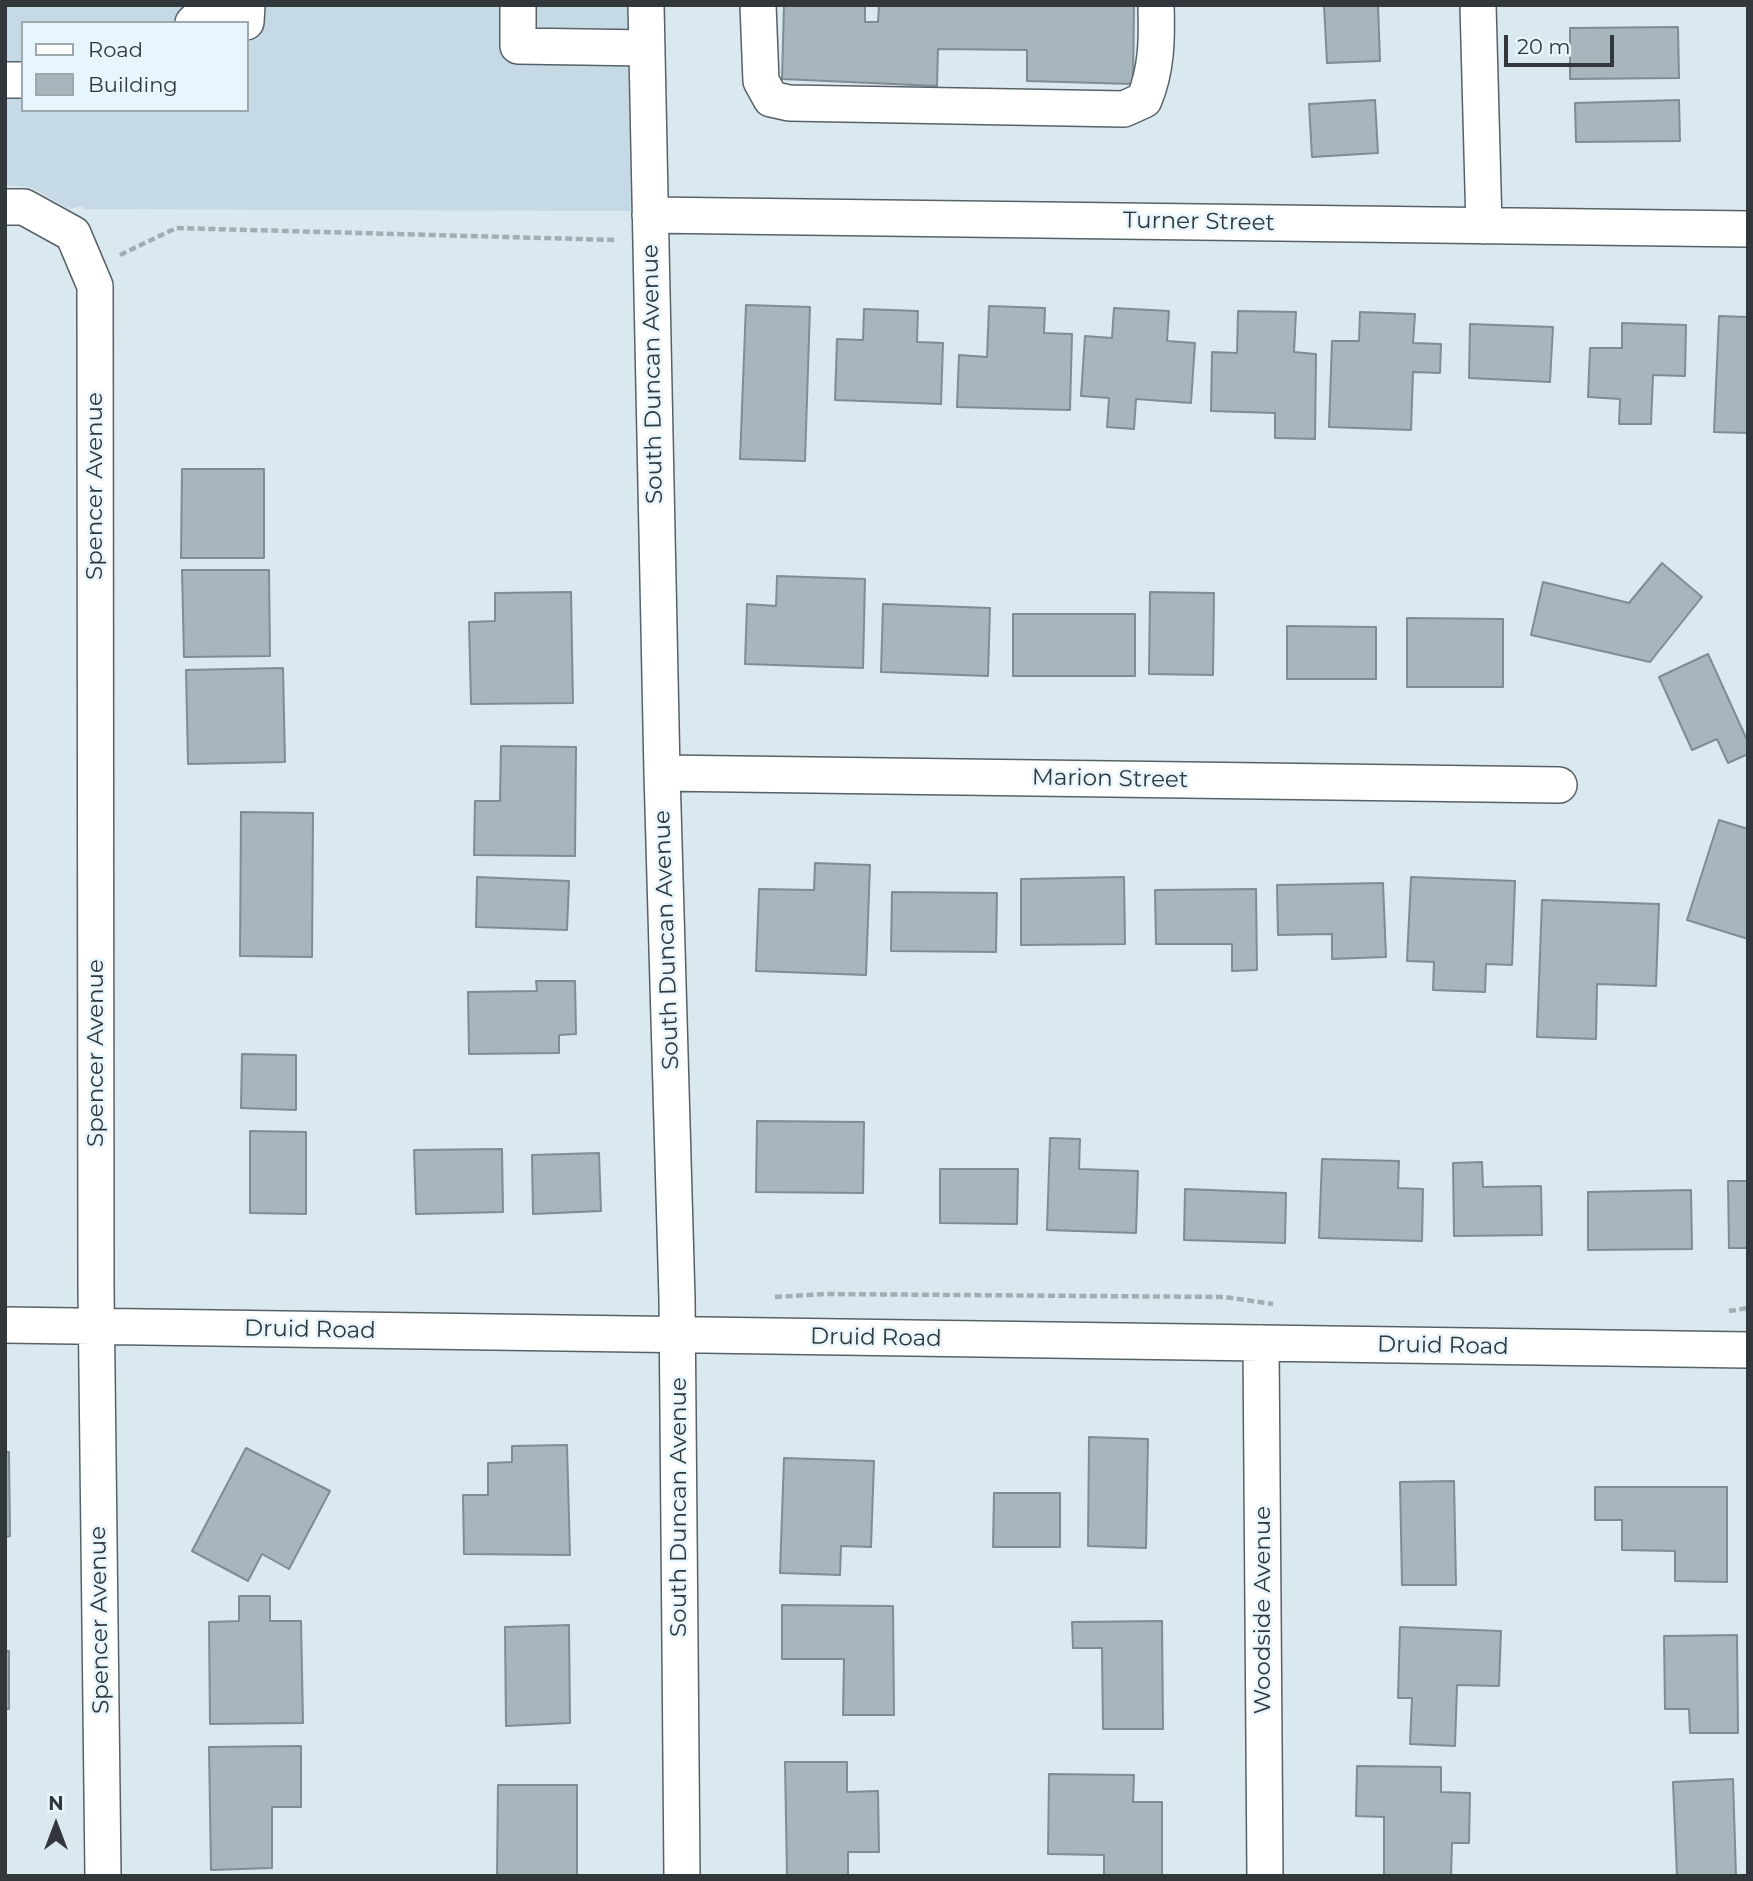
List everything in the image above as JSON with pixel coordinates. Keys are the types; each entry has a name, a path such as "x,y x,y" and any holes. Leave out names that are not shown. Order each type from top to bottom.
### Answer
{"street":[{"path":"518,5 518,46 647,48"},
{"name":"South Duncan Avenue","path":"646,5 662,773 678,1335 682,1876"},
{"path":"758,5 761,81 771,99 789,103 1124,109 1144,100 1151,82 1157,46 1156,5"},
{"path":"1478,5 1484,226"},
{"path":"194,21 220,21"},
{"name":"Spencer Avenue","path":"5,207 24,207 73,234 94,286 97,1327 103,1876"},
{"name":"Turner Street","path":"650,228 1484,226 1748,229"},
{"name":"Marion Street","path":"662,773 1559,785"},
{"name":"Druid Road","path":"5,1325 1748,1350"},
{"name":"Woodside Avenue","path":"1261,1343 1265,1876"}],"path":[{"path":"88,271 176,228 650,228"}],"shaded area":[{"path":"5,5 627,5 631,211 84,209 83,206 69,209 32,188 5,185"}],"building":[{"path":"784,5 865,5 865,22 878,22 879,5 1134,5 1133,84 1027,81 1027,50 938,49 937,86 782,79"},
{"path":"1324,5 1378,5 1380,61 1327,63"},
{"path":"1678,27 1679,78 1570,79 1570,28"},
{"path":"1375,100 1378,153 1312,157 1309,104"},
{"path":"1679,100 1680,141 1576,142 1575,103"},
{"path":"746,305 810,307 805,461 740,459"},
{"path":"989,306 1045,308 1044,333 1072,334 1070,410 957,407 959,355 987,357"},
{"path":"1114,308 1169,311 1167,341 1195,343 1191,403 1136,399 1134,429 1107,427 1109,398 1081,396 1085,336 1112,338"},
{"path":"864,309 918,311 917,342 943,343 941,404 835,400 837,339 863,340"},
{"path":"1238,311 1296,312 1294,352 1316,354 1315,439 1275,438 1275,413 1211,411 1212,352 1237,353"},
{"path":"1360,312 1415,314 1413,343 1441,344 1440,373 1413,372 1411,430 1329,427 1332,341 1359,341"},
{"path":"1719,316 1748,317 1748,433 1714,432"},
{"path":"1622,323 1686,325 1685,376 1653,375 1651,424 1619,424 1620,399 1588,397 1590,348 1622,348"},
{"path":"1470,324 1553,327 1550,382 1469,378"},
{"path":"182,469 264,469 264,558 181,558"},
{"path":"1662,563 1702,597 1650,662 1531,635 1543,582 1629,603"},
{"path":"182,570 269,570 270,656 184,657"},
{"path":"777,576 865,579 863,668 745,664 747,604 776,606"},
{"path":"571,592 573,703 471,704 469,622 495,621 495,593"},
{"path":"1150,592 1214,593 1213,675 1149,674"},
{"path":"883,604 990,608 988,676 881,672"},
{"path":"1013,614 1135,614 1135,676 1013,676"},
{"path":"1407,618 1503,619 1503,687 1407,687"},
{"path":"1287,626 1376,627 1376,679 1287,679"},
{"path":"1708,654 1748,742 1748,754 1728,763 1717,739 1692,750 1659,677"},
{"path":"283,668 285,762 188,764 186,670"},
{"path":"501,746 576,747 575,856 474,855 475,801 500,801"},
{"path":"241,812 313,813 312,957 240,956"},
{"path":"1719,820 1748,829 1748,939 1687,920"},
{"path":"815,863 870,865 866,975 756,971 759,889 814,890"},
{"path":"477,877 569,881 567,930 476,927"},
{"path":"1124,877 1125,944 1021,945 1021,879"},
{"path":"1411,877 1515,881 1512,965 1486,964 1485,992 1433,990 1434,962 1407,961"},
{"path":"1383,883 1386,957 1332,959 1332,934 1278,935 1277,885"},
{"path":"1256,889 1257,970 1232,971 1232,944 1156,944 1155,890"},
{"path":"892,892 997,893 996,952 891,951"},
{"path":"1542,900 1659,904 1656,986 1597,984 1596,1039 1537,1037"},
{"path":"536,981 575,981 576,1034 559,1035 559,1053 469,1054 468,992 537,991"},
{"path":"242,1054 296,1055 296,1110 241,1108"},
{"path":"757,1121 864,1122 863,1193 756,1192"},
{"path":"250,1131 306,1132 306,1214 250,1213"},
{"path":"1050,1138 1080,1139 1079,1169 1138,1171 1136,1233 1047,1230"},
{"path":"502,1149 503,1212 416,1214 414,1150"},
{"path":"599,1153 601,1211 533,1214 532,1155"},
{"path":"1322,1159 1399,1161 1398,1188 1423,1189 1422,1241 1319,1238"},
{"path":"1482,1162 1483,1187 1541,1186 1542,1235 1454,1236 1453,1163"},
{"path":"940,1169 1018,1169 1017,1224 940,1223"},
{"path":"1728,1181 1748,1181 1748,1248 1729,1248"},
{"path":"1185,1189 1286,1193 1285,1243 1184,1240"},
{"path":"1691,1190 1692,1249 1588,1250 1588,1192"},
{"path":"1089,1437 1148,1439 1146,1548 1088,1546"},
{"path":"567,1445 570,1555 464,1554 463,1495 488,1495 488,1463 512,1462 512,1446"},
{"path":"246,1448 330,1491 289,1569 262,1554 248,1581 192,1551"},
{"path":"5,1452 9,1452 10,1536 5,1537"},
{"path":"784,1458 874,1461 871,1547 841,1546 840,1575 780,1573"},
{"path":"1454,1481 1456,1585 1402,1585 1400,1482"},
{"path":"1595,1487 1727,1487 1727,1582 1675,1581 1675,1551 1622,1550 1622,1520 1595,1520"},
{"path":"994,1493 1060,1493 1060,1547 993,1547"},
{"path":"239,1596 270,1596 270,1621 301,1621 303,1723 210,1724 209,1622 239,1621"},
{"path":"782,1605 893,1606 894,1715 843,1715 844,1659 782,1659"},
{"path":"1162,1621 1163,1729 1103,1729 1102,1648 1073,1648 1072,1622"},
{"path":"569,1625 570,1723 506,1726 505,1627"},
{"path":"1400,1627 1501,1631 1499,1686 1457,1685 1455,1746 1410,1744 1412,1698 1398,1698"},
{"path":"1737,1635 1738,1733 1690,1733 1689,1709 1665,1709 1664,1636"},
{"path":"5,1651 9,1651 9,1709 5,1709"},
{"path":"301,1746 301,1807 272,1807 272,1868 211,1870 209,1747"},
{"path":"785,1762 847,1762 847,1792 878,1791 879,1852 848,1852 848,1876 787,1876"},
{"path":"1357,1766 1441,1767 1441,1792 1470,1793 1469,1843 1452,1843 1451,1876 1384,1876 1384,1817 1356,1816"},
{"path":"1049,1774 1134,1775 1133,1802 1162,1802 1162,1876 1104,1876 1104,1855 1048,1854"},
{"path":"1733,1779 1736,1876 1677,1876 1673,1782"},
{"path":"498,1785 577,1785 577,1876 497,1876"}]}
